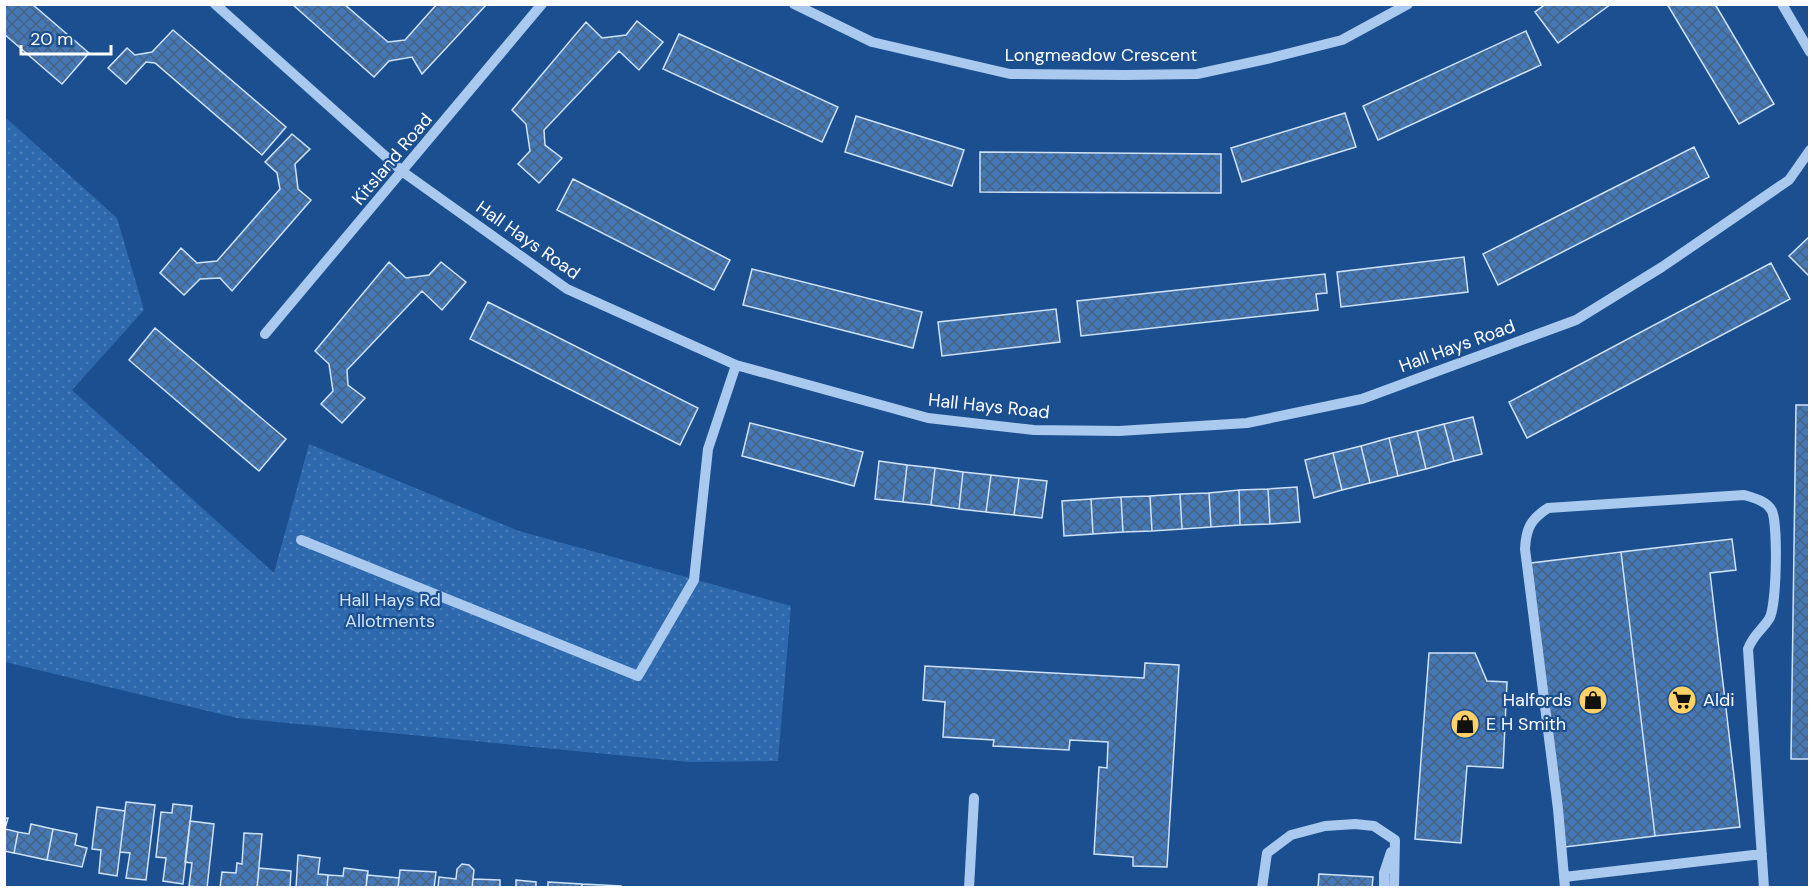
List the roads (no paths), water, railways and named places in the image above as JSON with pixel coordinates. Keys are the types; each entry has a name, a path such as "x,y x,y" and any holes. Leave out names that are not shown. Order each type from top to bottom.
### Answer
{"street":[{"name":"Hall Hays Road","path":"215,4 403,172 567,289 736,366 928,418 1034,430 1119,431 1247,423 1362,399 1576,320 1662,267 1789,180 1809,150"},
{"name":"Kitsland Road","path":"265,334 542,4"},
{"name":"Longmeadow Crescent","path":"794,4 872,42 1010,74 1124,75 1197,74 1342,40 1408,4"},
{"path":"1782,4 1809,52"},
{"path":"301,540 638,676 694,580 708,448 736,366"},
{"path":"1762,854 1564,882 1557,798 1525,549 1526,536 1532,518 1548,508 1744,495 1760,500 1771,510 1774,525 1774,606 1769,619 1752,637 1748,649 1762,854 1764,888"},
{"path":"969,888 974,798"},
{"path":"1262,888 1267,853 1291,835 1325,826 1355,824 1374,826 1395,840"},
{"path":"1384,888 1384,873 1395,840"},
{"path":"1394,888 1395,840"}],"place":[{"name":"Halfords","path":"1593,700"},
{"name":"Aldi","path":"1682,700"},
{"name":"E H Smith","path":"1465,724"}],"park label":[{"name":"Hall Hays Rd Allotments","path":"390,610"}]}
